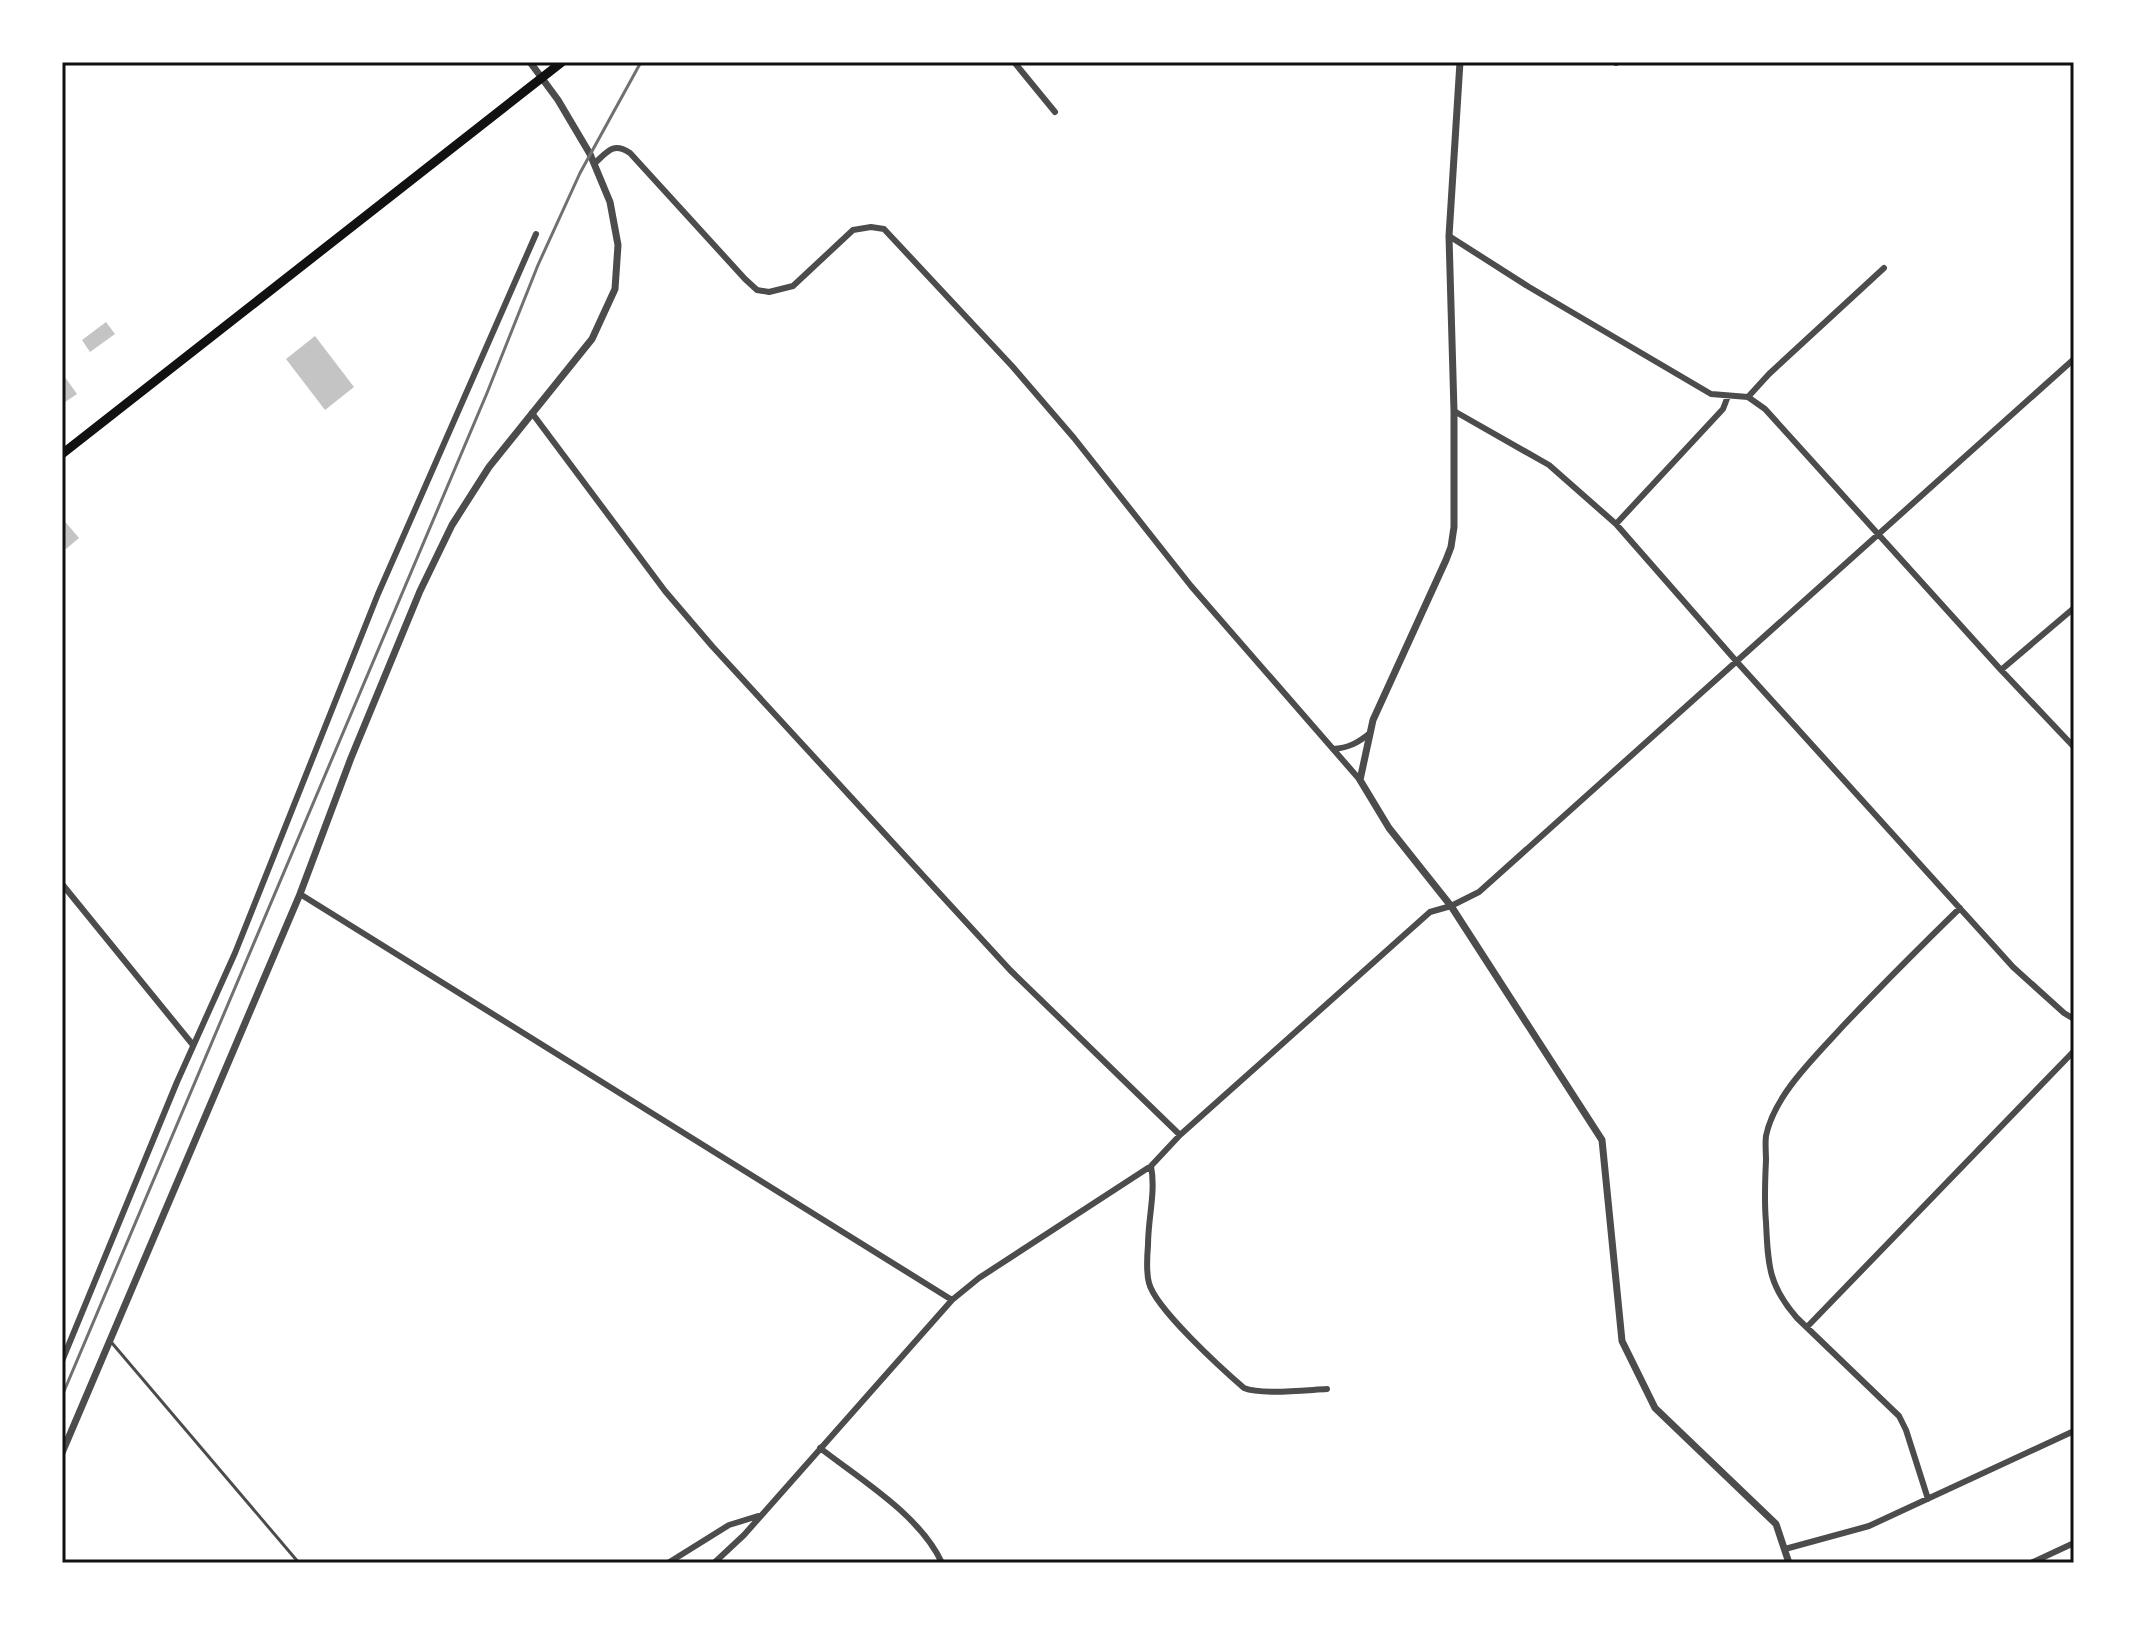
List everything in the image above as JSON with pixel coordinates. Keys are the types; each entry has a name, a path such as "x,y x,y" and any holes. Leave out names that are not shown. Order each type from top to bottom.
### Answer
{"main road":[{"path":"62,454 562,62"}],"street":[{"path":"62,1453 300,894 351,758 420,591 452,525 489,467 592,339 615,289 618,245 610,202 595,163 560,101 530,62"},
{"path":"1014,62 1055,112"},
{"path":"1360,780 1373,720 1451,547 1454,527 1449,236 1460,62"},
{"path":"595,163 612,148 621,147 630,153 757,290 769,292 793,286 853,230 871,227 884,229 1074,438 1191,586 1360,780 1389,828 1451,906 1602,1140 1622,1341 1655,1408 1776,1524 1789,1563"},
{"path":"62,1361 195,1041 235,953 378,594 536,234"},
{"path":"1449,236 1711,394 1748,397 1765,409 2074,747"},
{"path":"1748,397 1884,268"},
{"path":"714,1563 744,1535 952,1300 979,1278 1151,1166 1180,1135 1430,912 1479,892 2074,359"},
{"path":"1616,524 1723,409 1728,396"},
{"path":"1454,411 1549,465 1616,524 2013,967 2074,1019"},
{"path":"532,413 665,591 712,646 1010,970 1180,1135"},
{"path":"2001,670 2074,608"},
{"path":"1333,749 1357,743 1370,733"},
{"path":"62,884 192,1046 195,1041"},
{"path":"300,894 952,1300"},
{"path":"1928,1499 1899,1416 1807,1327 1776,1289 1768,1265 1766,1136 1787,1091 1824,1047 1882,984 1960,908"},
{"path":"1807,1327 2074,1051"},
{"path":"1151,1166 1154,1182 1148,1282 1155,1295 1184,1330 1249,1391 1327,1389"},
{"path":"1785,1549 1869,1526 2074,1431"},
{"path":"820,1448 903,1513 935,1548 942,1563"},
{"path":"668,1563 729,1525 762,1515"},
{"path":"2031,1563 2074,1543"}],"lane":[{"path":"110,1340 299,1563"}],"building":[{"path":"106,322 115,334 90,352 82,340"},
{"path":"315,336 354,387 325,410 286,359"},
{"path":"62,373 77,394 62,404"},
{"path":"62,518 79,538 66,549 62,543"}],"railway":[{"path":"62,1396 487,393 538,265 580,173 641,62"}]}
